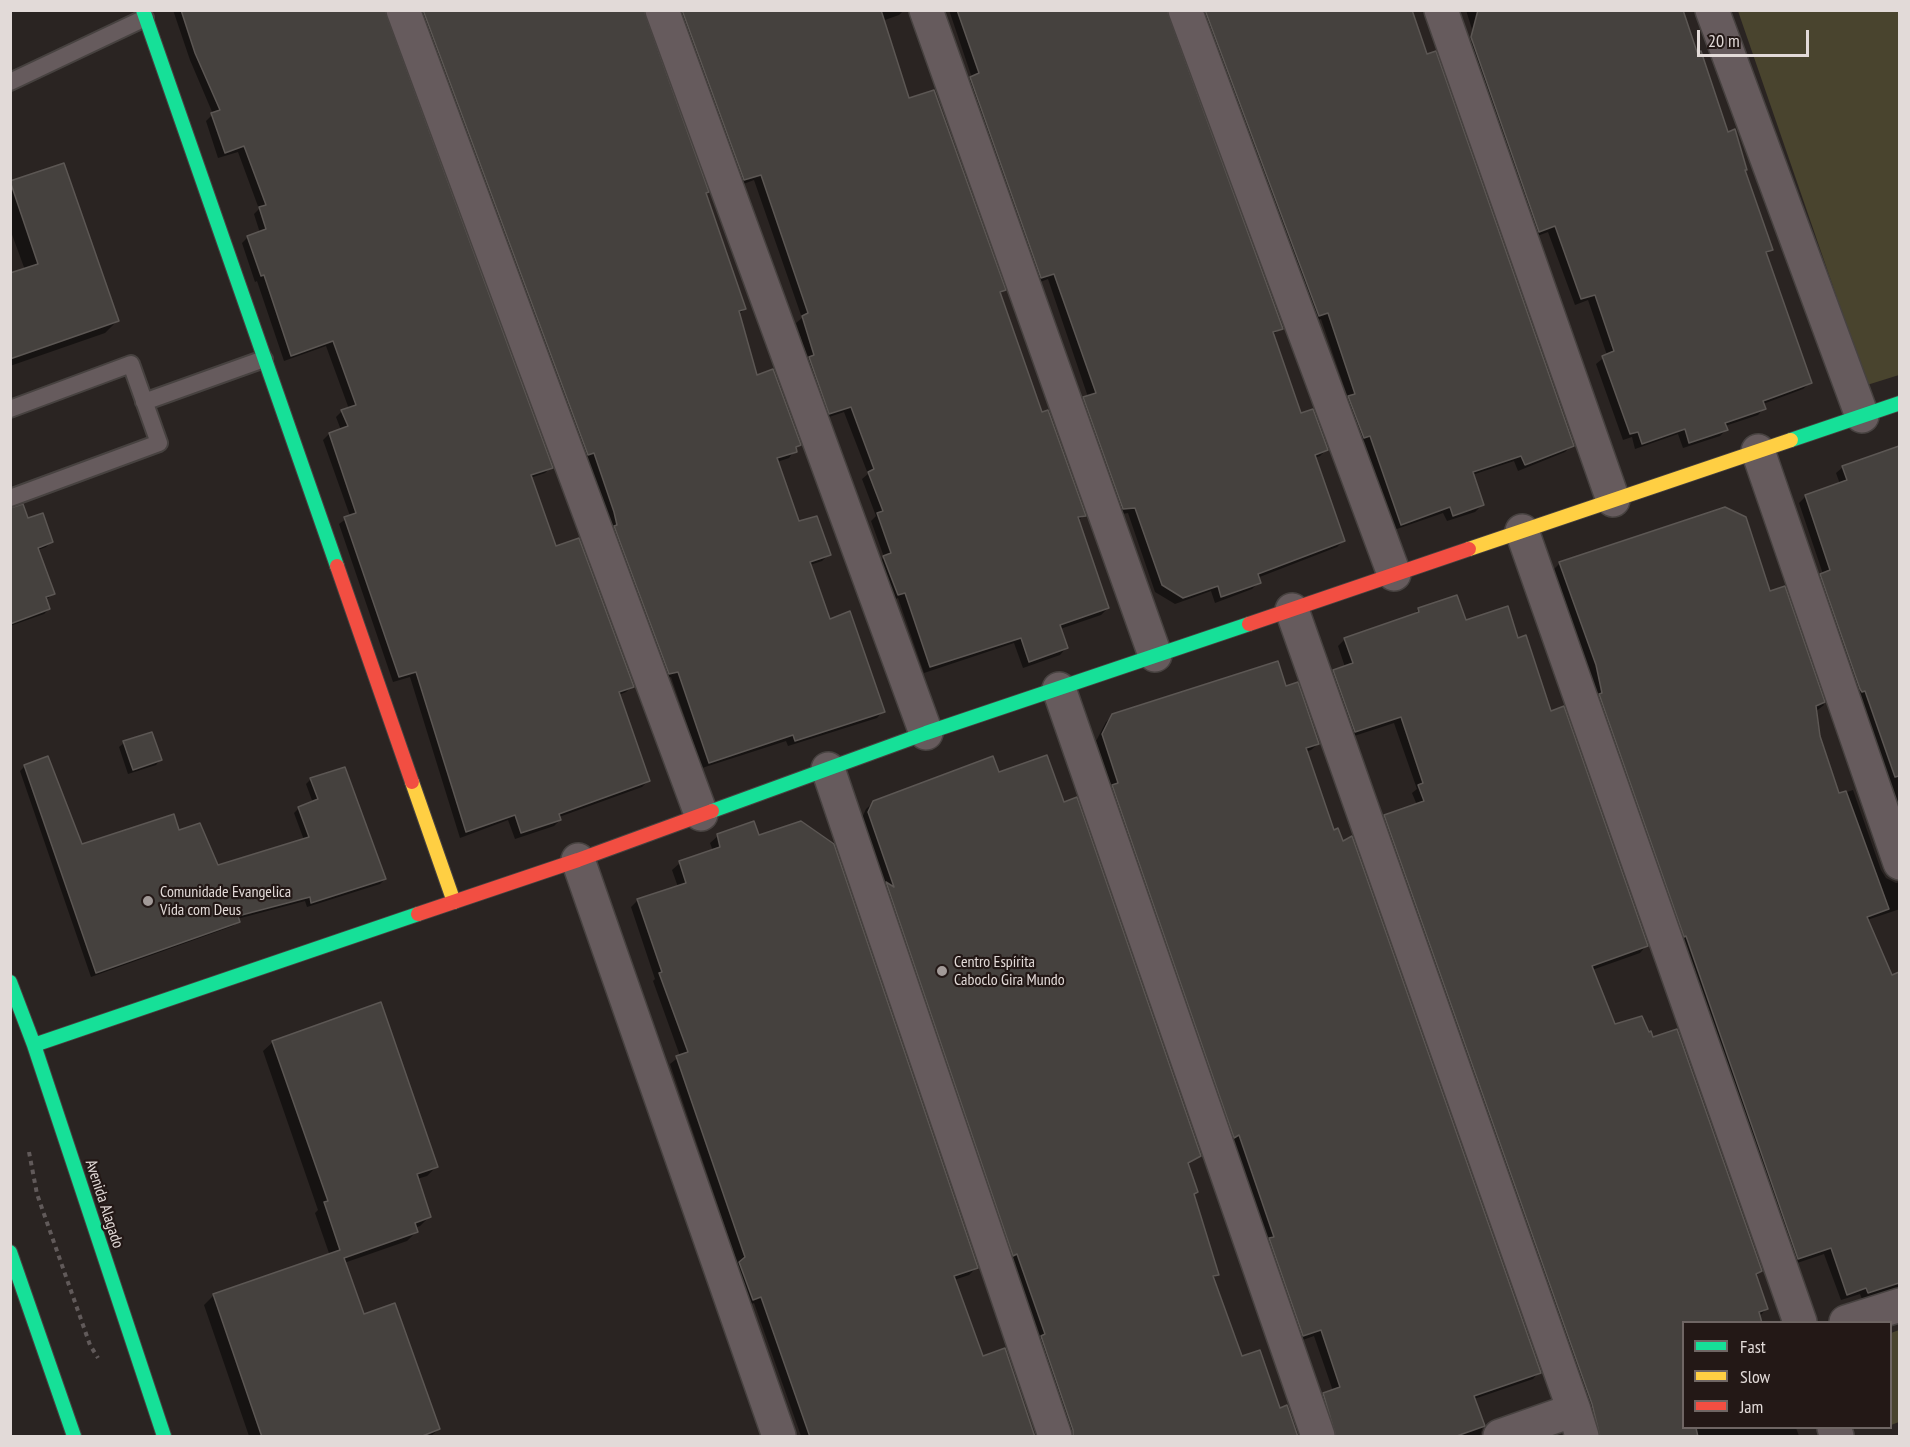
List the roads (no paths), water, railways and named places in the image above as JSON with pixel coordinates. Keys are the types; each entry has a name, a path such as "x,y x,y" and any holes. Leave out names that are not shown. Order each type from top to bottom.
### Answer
{"street":[{"path":"403,10 701,814"},
{"path":"662,10 926,733"},
{"path":"926,10 1155,655"},
{"path":"1185,10 1394,574"},
{"path":"1442,10 1613,500"},
{"path":"1712,10 1862,416"},
{"path":"144,14 454,902"},
{"path":"34,1045 578,860 926,733 1899,403"},
{"path":"1758,452 1899,863"},
{"path":"1522,531 1799,1321"},
{"path":"1292,610 1578,1423 1500,1437"},
{"path":"1059,689 1318,1437"},
{"path":"828,769 1055,1437"},
{"path":"578,860 779,1437"},
{"name":"Avenida Alagado","path":"10,982 34,1045 164,1437"},
{"path":"10,1252 74,1437"},
{"path":"1852,1321 1899,1305"}],"lane":[{"path":"10,82 144,14"},
{"path":"144,402 264,359"},
{"path":"10,409 131,364 159,443 10,498"}],"place":[{"name":"Comunidade Evangelica Vida com Deus","path":"148,901"},
{"name":"Centro Espírita Caboclo Gira Mundo","path":"942,971"}]}
